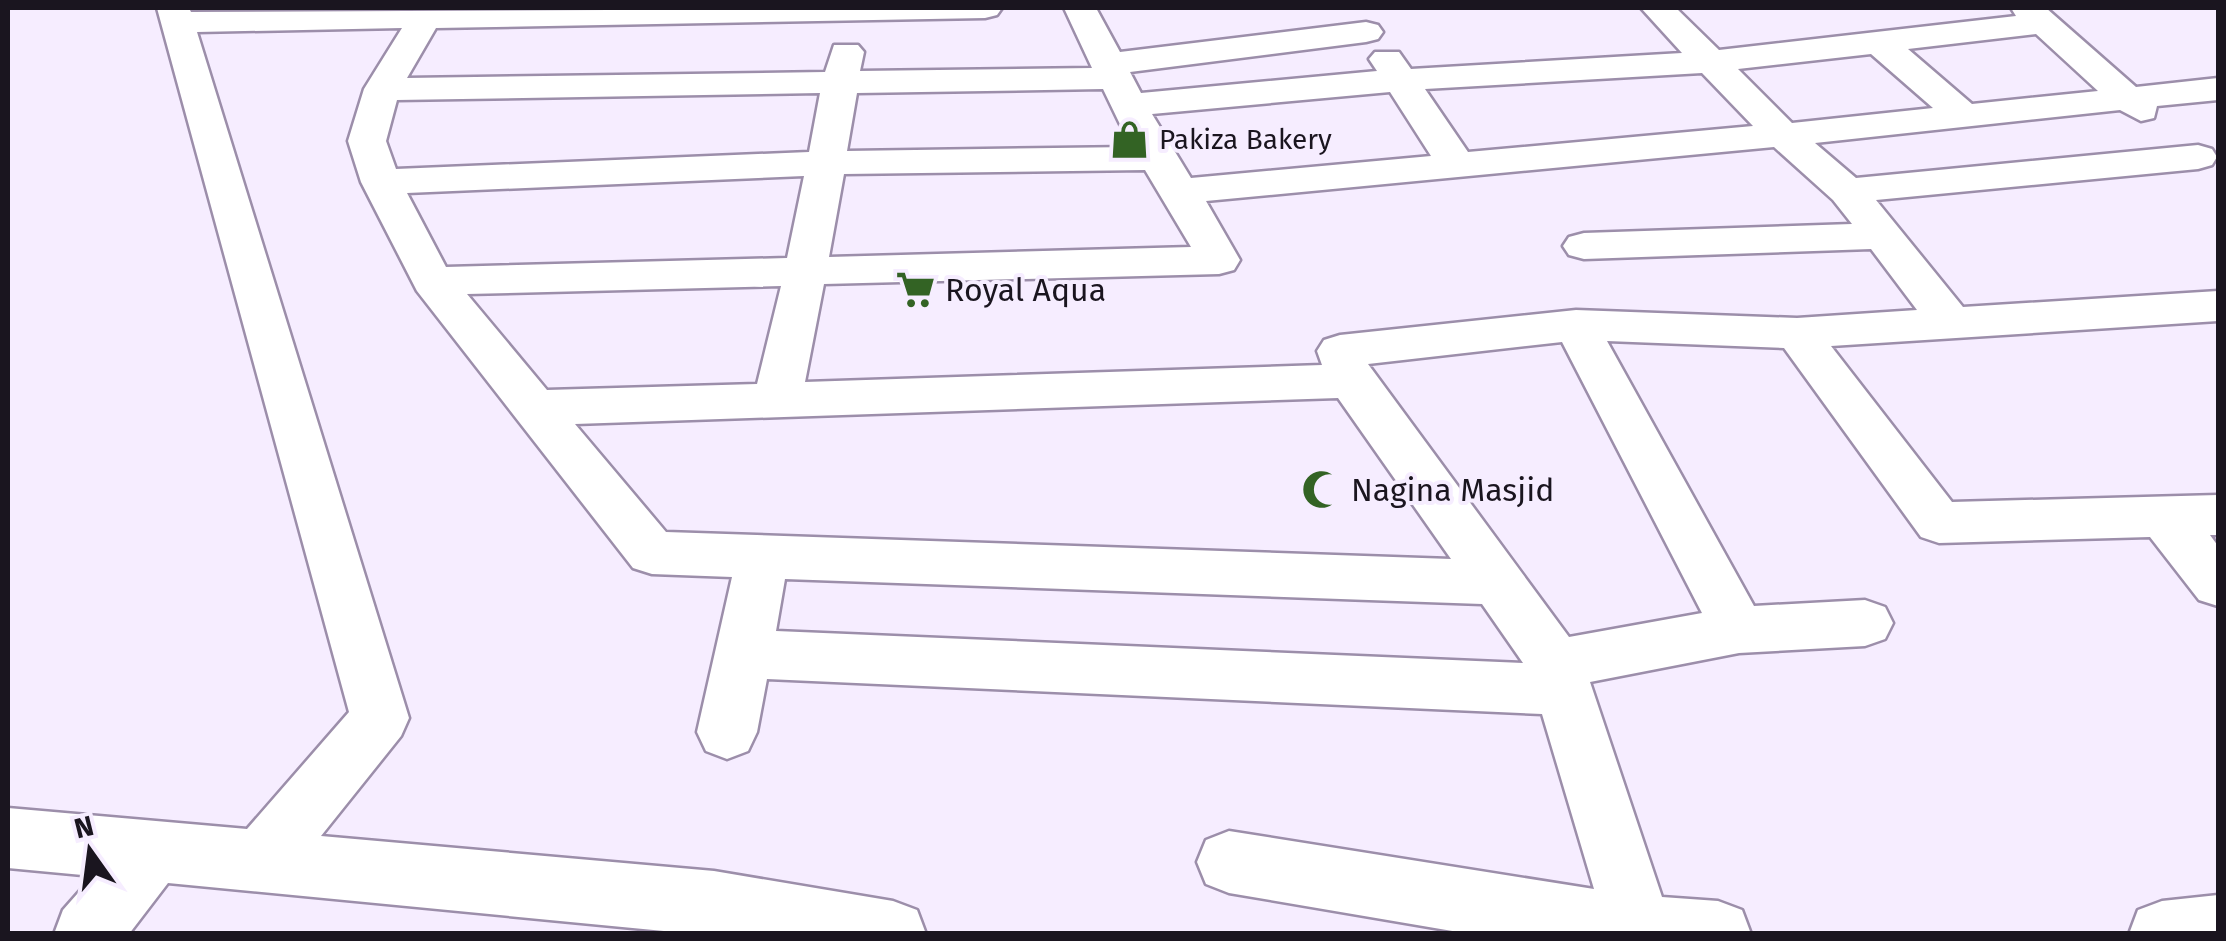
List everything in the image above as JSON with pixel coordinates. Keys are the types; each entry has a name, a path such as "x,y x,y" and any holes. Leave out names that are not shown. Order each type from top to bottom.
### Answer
{"street":[{"path":"261,861 380,718 174,15 984,8"},
{"path":"432,282 1219,260 1168,174 1080,8"},
{"path":"1657,8 1783,135 1847,191 1949,320"},
{"path":"777,400 808,269 823,163 854,10"},
{"path":"428,13 382,89 367,141 381,182 432,282 652,553 1498,583"},
{"path":"382,89 841,81 1402,80 1710,62 1879,43 2036,16 2208,165"},
{"path":"1120,83 1356,20 1402,80 1456,164"},
{"path":"1879,43 1964,115"},
{"path":"381,182 823,163 1168,174 1456,164 1783,135 2218,88"},
{"path":"2162,128 2218,122"},
{"path":"1847,191 2208,165"},
{"path":"1584,246 1883,236"},
{"path":"1640,931 1559,677 1498,583 1352,381 1340,351 1576,325 1797,333 1949,320 2211,315"},
{"path":"1576,325 1739,630"},
{"path":"1797,333 1939,522 2218,515"},
{"path":"532,408 1352,381"},
{"path":"2166,518 2218,584"},
{"path":"728,732 763,557"},
{"path":"744,654 1559,677 1739,630 1865,623"},
{"path":"8,838 261,861 711,918 893,934"},
{"path":"86,934 152,854"},
{"path":"1229,862 1640,931 1718,934"},
{"path":"2162,934 2218,928"}],"place":[{"name":"Pakiza Bakery","path":"1129,139"},
{"name":"Royal Aqua","path":"915,290"},
{"name":"Nagina Masjid","path":"1321,490"}]}
